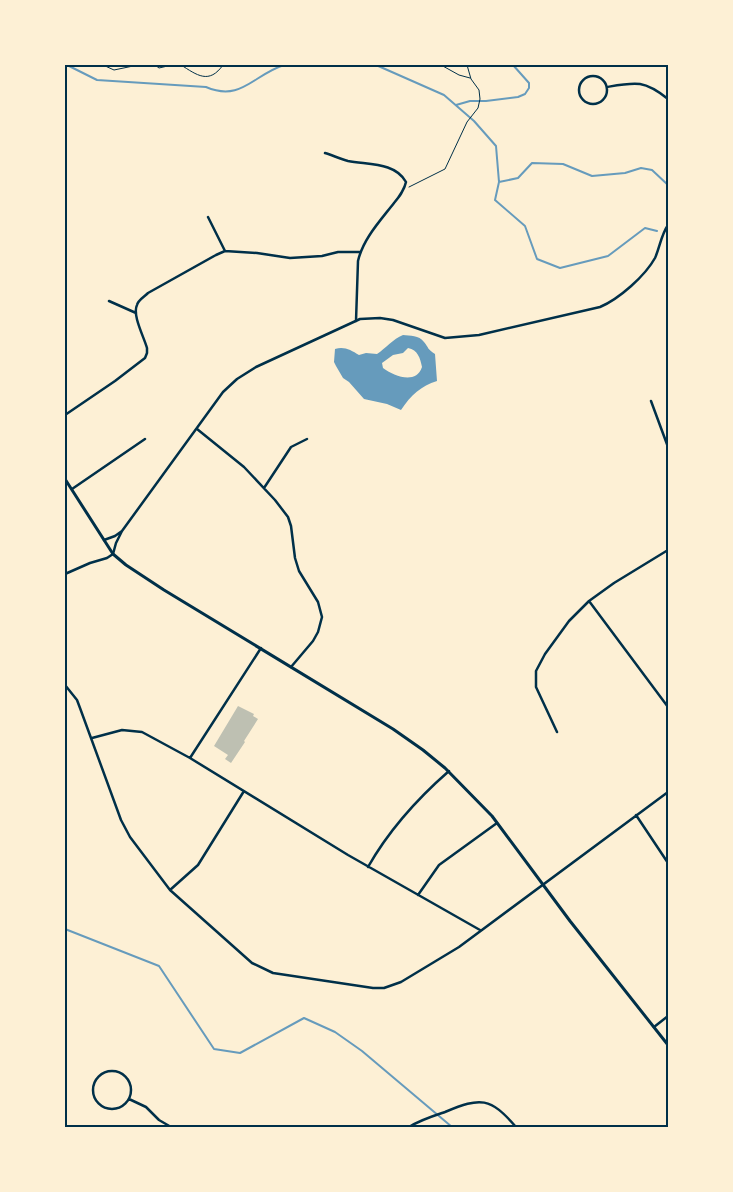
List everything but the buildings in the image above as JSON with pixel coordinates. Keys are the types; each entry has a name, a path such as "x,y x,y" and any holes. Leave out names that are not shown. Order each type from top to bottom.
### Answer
{"main road":[{"path":"65,479 113,554 149,581 405,737 449,771 498,823 570,921 668,1045"}],"street":[{"path":"589,76 600,78 607,87 604,98 595,103 585,101 580,94 581,83 589,76"},
{"path":"607,87 638,83 653,88 668,99"},
{"path":"325,153 348,160 393,169 406,182 404,190 370,234 360,252 356,321"},
{"path":"208,217 225,250"},
{"path":"65,574 113,554 122,531 223,392 245,374 360,319 380,318 393,320 445,338 465,337 600,307 614,300 646,270 655,257 664,230 668,225"},
{"path":"65,414 116,382 145,358 147,348 136,313 136,306 148,293 225,250 301,258 338,252 360,252"},
{"path":"109,301 136,313"},
{"path":"651,401 668,447"},
{"path":"197,429 244,467 288,517 292,526 295,558 299,571 321,609 322,616 318,632 291,667"},
{"path":"72,489 145,439"},
{"path":"264,488 291,448 307,439"},
{"path":"104,540 122,531"},
{"path":"557,732 536,688 536,670 544,654 569,621 588,602 614,583 668,550"},
{"path":"588,602 668,707"},
{"path":"190,758 261,648"},
{"path":"65,685 77,700 125,828 170,890 245,957 265,970 283,975 373,988 384,988 401,982 459,946 668,792"},
{"path":"92,738 122,730 142,732 190,758 368,867 480,930"},
{"path":"368,867 383,842 400,820 449,771"},
{"path":"170,890 198,865 244,791"},
{"path":"636,815 668,863"},
{"path":"418,895 439,865 498,823"},
{"path":"654,1028 668,1016"},
{"path":"106,1072 122,1074 130,1087 129,1098 117,1108 106,1108 99,1104 95,1098 93,1090 95,1082 106,1072"},
{"path":"129,1098 146,1107 159,1120 171,1127"},
{"path":"409,1127 464,1104 484,1102 498,1108 516,1127"}],"path":[{"path":"103,65 114,70 138,65"},
{"path":"155,65 159,68 172,65"},
{"path":"181,65 201,77 212,76 222,65"},
{"path":"441,65 459,75 471,78"},
{"path":"404,190 445,169 467,122 480,104 479,90 471,78 467,65"}],"water":[{"path":"403,335 420,338 429,350 435,354 437,381 417,392 401,410 387,404 364,399 343,378 334,362 335,349 344,348 359,355 366,353 377,354","holes":["408,348 418,355 422,367 419,373 415,376 404,377 393,374 383,368 382,363 393,355 403,353"]}],"waterway":[{"path":"67,65 97,80 206,87 218,91 238,89 273,69 284,65"},
{"path":"376,65 444,95 474,121 496,146 499,182 495,200 525,226 537,259 560,268 608,256 645,228 657,231"},
{"path":"456,105 470,101 518,97 525,94 529,88 529,83 513,65"},
{"path":"499,182 518,178 532,163 563,164 592,176 625,173 641,168 652,170 668,185"},
{"path":"65,929 159,966 214,1049 240,1053 304,1018 335,1032 362,1051 452,1127"}]}
